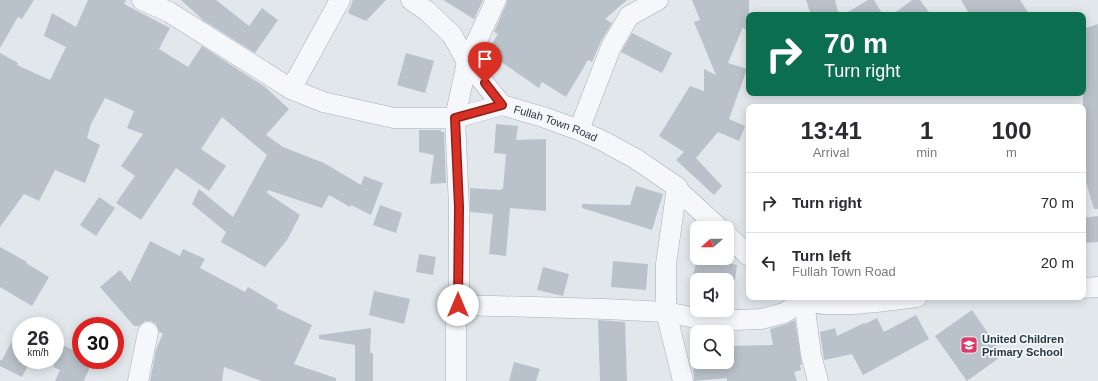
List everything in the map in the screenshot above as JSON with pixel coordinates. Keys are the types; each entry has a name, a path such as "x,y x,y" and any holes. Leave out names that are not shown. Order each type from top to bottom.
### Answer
{"street":[{"path":"142,0 169,12 291,89 323,102 394,118 455,118 502,105"},
{"path":"291,89 340,0"},
{"name":"Fullah Town Road","path":"411,0 427,11 452,35 467,62 502,105 543,117 579,130 636,159 677,187 680,192 711,221"},
{"path":"456,381 459,207 455,118 467,62 496,0"},
{"path":"579,130 611,47 630,16 658,0"},
{"path":"677,187 666,264 666,312 683,381"},
{"path":"734,242 746,253"},
{"path":"1086,288 1098,287"},
{"path":"458,305 597,308 666,312 710,321 761,319 784,313 800,300"},
{"path":"801,300 811,355 818,381"},
{"path":"808,300 841,305 888,300"},
{"path":"138,381 148,332"}],"building":[{"path":"0,0 34,0 22,19 18,17 0,48"},
{"path":"88,0 126,0 124,4 170,28 159,49 188,67 202,46 265,87 289,109 266,135 283,147 324,163 361,185 364,176 383,183 371,215 351,205 350,207 329,195 322,208 268,190 267,193 300,215 287,240 265,267 221,242 226,232 192,204 199,189 233,217 267,155 222,117 201,149 226,166 209,191 176,168 141,220 116,203 135,176 121,166 143,134 127,128 134,111 105,98 91,124 87,138 100,145 85,183 55,170 39,201 24,194 0,227 0,53 18,63 17,65 50,80 66,47 44,36 52,13 76,27"},
{"path":"181,0 216,0 249,26 262,8 278,20 255,53 203,20"},
{"path":"353,0 386,0 366,21 348,13"},
{"path":"443,0 483,0 474,19"},
{"path":"507,0 627,0 605,19 612,23 601,41 592,62 588,60 566,97 542,82 539,88 487,52 498,34 494,32"},
{"path":"692,0 749,0 749,12 746,12 746,30 743,27 728,63 746,69 729,119 745,126 739,141 718,132 696,158 722,186 714,195 676,160 684,152 659,136 690,86 704,91 704,69 716,75 694,22 700,20"},
{"path":"806,0 835,0 838,12 810,12"},
{"path":"868,0 874,0 881,12 848,12"},
{"path":"912,0 920,0 929,12 896,12"},
{"path":"961,0 1020,0 1028,12 968,12"},
{"path":"1098,24 1098,209 1094,209 1086,182 1086,104 1083,104 1083,96 1086,96 1086,28"},
{"path":"632,33 672,53 662,73 621,52"},
{"path":"406,53 434,61 425,93 397,85"},
{"path":"496,124 518,126 516,140 546,139 546,211 510,208 506,256 489,254 493,214 470,212 470,188 503,189 506,154 494,153"},
{"path":"419,130 441,130 441,132 444,132 446,183 430,184 434,155 419,152"},
{"path":"636,186 663,194 652,230 582,208 582,204 630,205"},
{"path":"99,197 115,208 96,236 80,225"},
{"path":"380,205 402,213 396,233 373,225"},
{"path":"1098,216 1098,242 1086,243 1086,218"},
{"path":"150,241 180,256 183,249 205,259 200,268 245,292 248,287 278,305 276,308 312,325 294,364 336,378 336,381 261,381 224,367 222,381 150,381 156,350 163,333 159,332 156,324 151,321 145,321 139,326 134,326 100,287 120,270 130,282"},
{"path":"0,247 27,262 26,263 49,277 32,306 0,287"},
{"path":"419,254 436,257 433,275 416,272"},
{"path":"613,261 648,264 646,290 611,287"},
{"path":"695,265 737,265 735,280 734,273 694,273"},
{"path":"543,267 569,274 563,296 537,290"},
{"path":"374,291 410,299 404,324 369,315"},
{"name":"United Children Primary School","path":"972,310 1003,355 967,381 935,336"},
{"path":"916,315 929,339 863,375 852,354 824,360 820,332 835,328 837,336 877,318 884,332"},
{"path":"598,320 625,322 627,381 600,381"},
{"path":"795,320 802,365 800,365 801,370 794,372 797,381 727,381 727,378 694,381 693,369 734,369 734,346 773,345 770,329"},
{"path":"371,328 370,353 373,353 373,381 355,381 355,345 319,339 319,335"},
{"path":"12,341 12,369 26,369 22,377 0,366 0,360 2,360"},
{"path":"64,346 72,350 72,369 89,369 84,381 55,381 60,370 58,369 64,369"},
{"path":"514,362 540,369 536,381 509,381"}],"place":[{"name":"United Children Primary School","path":"969,345"}],"route":[{"path":"458,305 459,207 455,118 502,105 485,83"}]}
